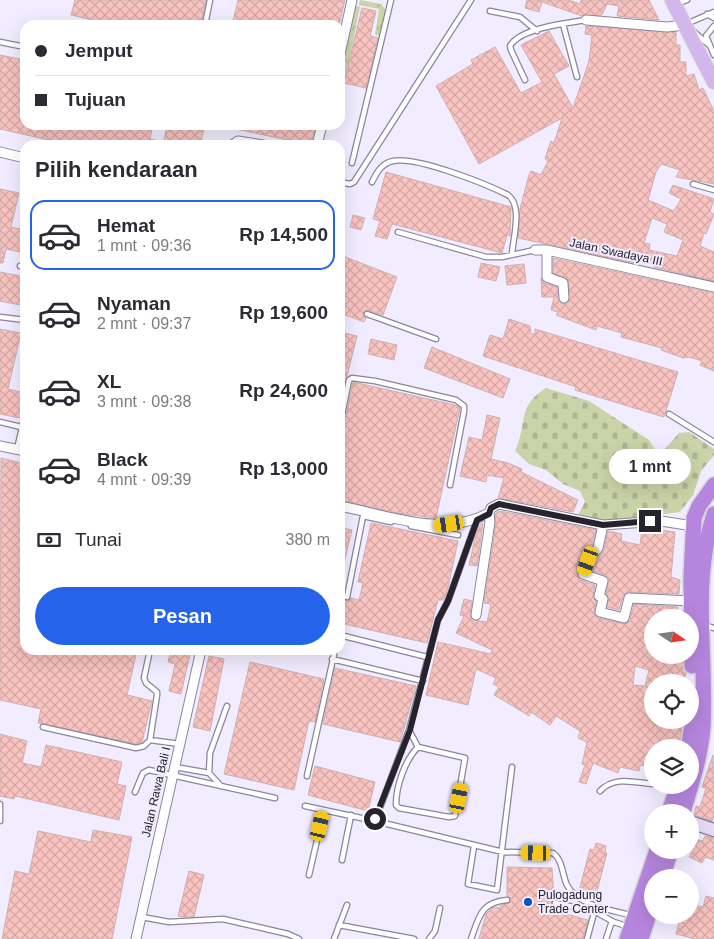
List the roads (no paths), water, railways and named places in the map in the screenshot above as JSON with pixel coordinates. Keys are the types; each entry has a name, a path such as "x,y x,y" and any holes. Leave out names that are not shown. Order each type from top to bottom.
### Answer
{"highway":[{"path":"689,739 692,717 691,601 693,526 699,506 714,485"},
{"path":"685,804 700,742 707,700 708,626 701,599 714,515"},
{"path":"636,931 655,859"},
{"path":"636,931 644,918"}],"main road":[{"path":"675,1 714,82"}],"street":[{"path":"345,32 352,0"},
{"path":"586,20 667,28 685,25"},
{"path":"0,152 20,157"},
{"name":"Jalan Swadaya III","path":"535,250 547,250 714,286"},
{"path":"547,250 547,277 563,282 564,298"},
{"path":"0,446 20,450"},
{"path":"476,615 490,522 489,514 491,508 499,504 603,525 654,521 693,526"},
{"path":"345,507 438,526 477,520 489,514"},
{"path":"603,525 598,548 588,561 584,574 603,582 599,596 603,599 600,612 624,618 629,598 691,601"},
{"name":"Jalan Rawa Bali I","path":"136,939 200,655"},
{"path":"699,825 714,830"}],"lane":[{"path":"206,20 210,0"},
{"path":"352,163 391,0"},
{"path":"345,183 350,184 354,182 366,166 471,0"},
{"path":"490,10 520,18 537,31"},
{"path":"708,44 685,25 714,12"},
{"path":"707,14 714,18"},
{"path":"525,80 510,46 518,37 563,24 586,20"},
{"path":"563,24 577,77"},
{"path":"714,26 706,36 714,56"},
{"path":"0,42 20,45"},
{"path":"372,182 380,168 386,163 394,160 409,161 463,177 508,195 514,199 516,207 512,254"},
{"path":"693,184 714,190"},
{"name":"Jalan Swadaya III","path":"398,232 486,257 502,257 535,250"},
{"path":"366,314 436,339"},
{"path":"0,317 20,319"},
{"path":"345,400 349,380 352,378 376,381 456,400 464,406 450,485"},
{"path":"669,414 714,442"},
{"path":"0,422 20,428"},
{"path":"346,597 363,516 458,535"},
{"path":"375,821 410,730 423,681 427,657 438,620 448,601 477,520"},
{"path":"345,636 427,657"},
{"path":"44,727 136,748 144,746 150,740 157,695 157,692 146,683 144,678 149,655"},
{"path":"307,776 334,655"},
{"path":"332,660 423,681"},
{"path":"209,773 210,753 227,706"},
{"path":"410,730 418,748"},
{"path":"150,740 180,744"},
{"path":"418,748 465,758 455,816 449,817 399,808 396,805 404,773 411,756 418,748"},
{"path":"474,846 467,882 475,887 497,890 512,767"},
{"path":"135,792 146,770 209,773 221,786"},
{"path":"174,771 221,786 275,798"},
{"path":"600,791 607,783 615,781 644,783"},
{"path":"0,804 0,821"},
{"path":"306,806 503,852 553,853 560,861 567,887 573,895 636,931"},
{"path":"309,875 324,810"},
{"path":"342,860 351,815"},
{"path":"471,939 480,914 486,906 496,901 507,900"},
{"path":"555,903 594,913 636,931"},
{"path":"334,939 347,905"},
{"path":"429,939 435,931 440,908"},
{"path":"587,939 594,913"},
{"path":"140,916 169,922 223,919 299,939"},
{"path":"606,939 612,921"},
{"path":"339,925 414,939"}],"place":[{"name":"Pulogadung Trade Center","path":"528,902"}]}
